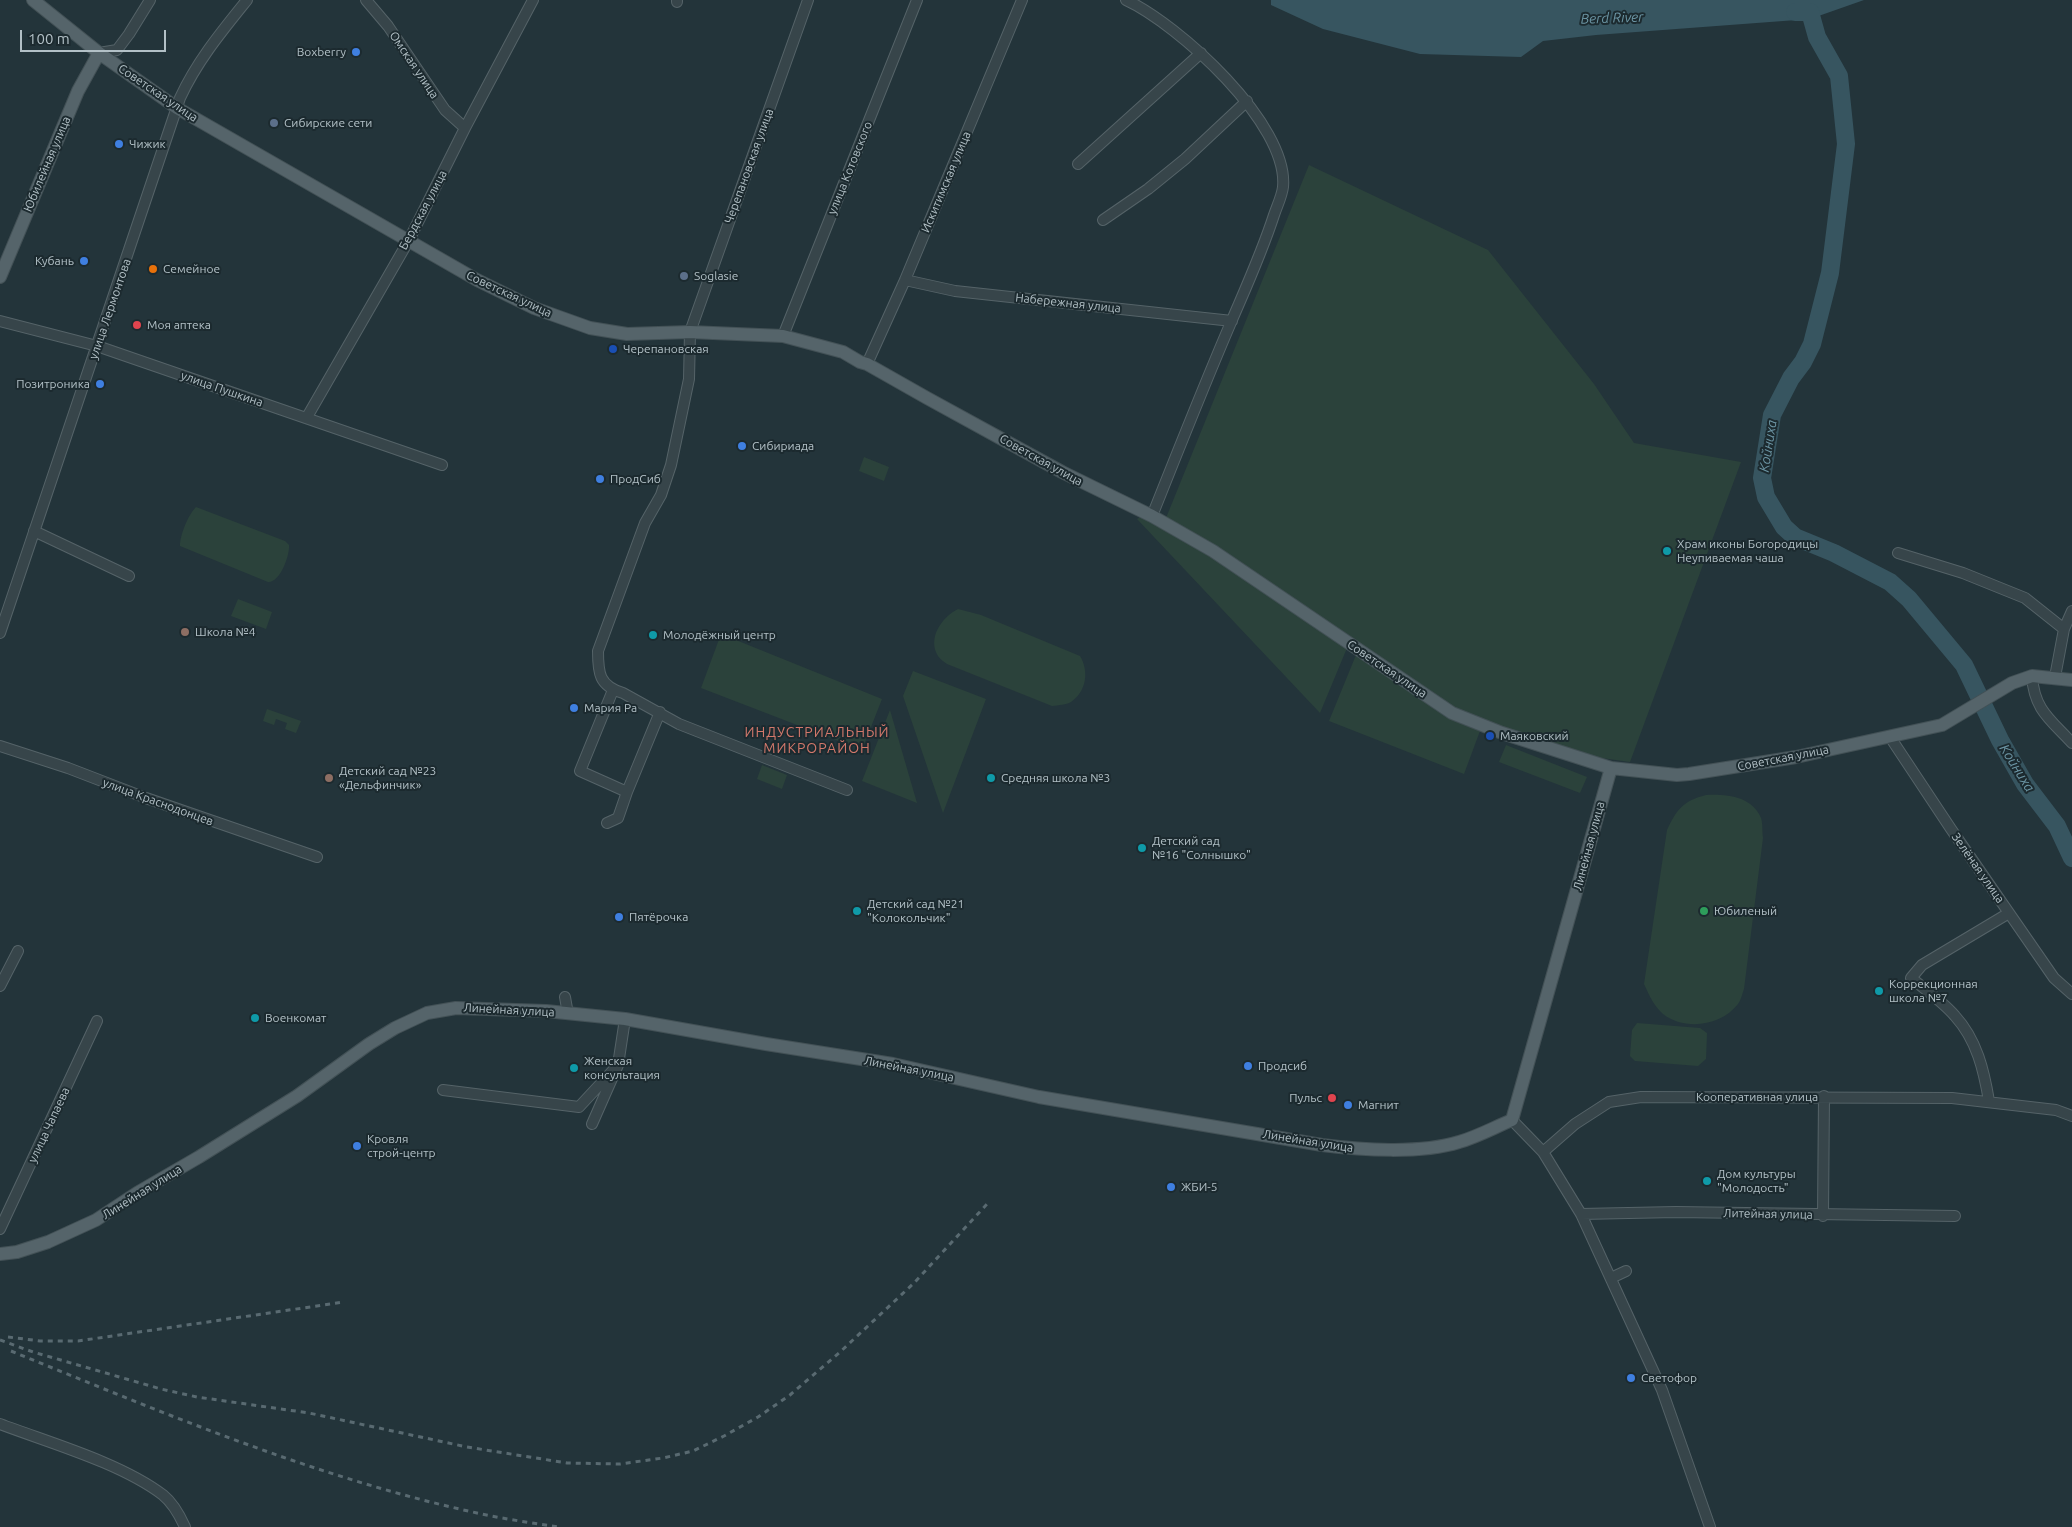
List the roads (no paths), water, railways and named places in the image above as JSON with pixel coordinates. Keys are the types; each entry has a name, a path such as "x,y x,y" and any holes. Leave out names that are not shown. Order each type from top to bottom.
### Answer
{"main road":[{"name":"Советская улица","path":"33,0 99,53 177,108 477,280 534,308 590,328 627,334 690,332 783,336 826,347 867,364 1062,472 1152,516 1213,551 1452,713 1502,733 1611,768 1683,775 1796,758 1942,725 2012,683 2032,676 2072,680"},
{"name":"Юбилейная улица","path":"0,277 78,91 99,53"},
{"name":"Линейная улица","path":"0,1254 17,1252 48,1242 96,1220 297,1096 369,1044 395,1028 440,1009 476,1007 626,1019 893,1064 1040,1097 1351,1149 1426,1149 1459,1143 1512,1120 1611,768"}],"street":[{"path":"99,53 117,50 130,34 150,0"},
{"name":"улица Лермонтова","path":"0,633 177,108 190,77 213,43 247,0"},
{"name":"Омская улица","path":"366,0 388,26 445,110 465,128"},
{"name":"Бердская улица","path":"307,417 409,240 465,128 533,0"},
{"name":"Черепановская улица","path":"613,690 603,680 598,671 598,651 645,523 661,495 670,465 689,378 690,332 808,0"},
{"name":"улица Котовского","path":"783,336 917,0"},
{"name":"Искитимская улица","path":"867,364 905,280 1022,0"},
{"path":"1126,0 1164,22 1201,53 1247,101 1276,149 1283,186 1263,248 1152,516"},
{"path":"1078,164 1201,53"},
{"path":"1103,220 1148,189 1185,159 1247,101"},
{"name":"Набережная улица","path":"905,280 955,291 1232,321"},
{"name":"улица Пушкина","path":"0,322 97,346 442,465"},
{"path":"34,531 129,576"},
{"path":"1898,553 1962,573 2026,598 2064,629"},
{"path":"2055,677 2064,629 2072,611"},
{"path":"2032,676 2033,689 2039,708 2072,743"},
{"path":"627,792 580,771 613,690 623,693 680,724 847,790"},
{"path":"607,823 618,818 660,712"},
{"name":"Зелёная улица","path":"1890,736 2008,913 2054,978 2072,994"},
{"name":"улица Краснодонцев","path":"0,746 68,768 146,798 317,857"},
{"path":"1989,1101 1985,1074 1975,1046 1956,1016 1912,978 1922,966 2008,913"},
{"path":"0,986 18,951"},
{"path":"565,997 568,1014"},
{"path":"592,1124 618,1064 626,1019"},
{"name":"улица Чапаева","path":"0,1229 98,1020"},
{"path":"443,1090 579,1107 618,1064"},
{"path":"1824,1096 1824,1216"},
{"name":"Кооперативная улица","path":"1543,1152 1575,1124 1609,1102 1641,1097 1824,1096 1952,1098 2056,1110 2072,1116"},
{"path":"1512,1120 1543,1152 1581,1214 1662,1390 1710,1527"},
{"name":"Литейная улица","path":"1581,1214 1676,1212 1824,1216 1956,1216"},
{"path":"1611,1278 1626,1271"},
{"path":"0,1424 119,1470 164,1496 180,1514 185,1527"}],"water":[{"name":"Berd River","path":"1271,0 1864,0 1810,19 1596,35 1543,41 1521,57 1420,54 1323,29 1271,5"}],"waterway":[{"name":"Койниха","path":"1795,12 1810,12 1817,37 1839,76 1846,144 1830,273 1812,344 1803,362 1791,378 1772,415 1762,478 1766,497 1784,527 1795,537 1834,553 1890,582 1909,599 1964,665 2000,740 2025,784 2057,826 2072,858"}],"railway":[{"path":"0,1340 33,1352 161,1389 197,1397 309,1413 467,1447 567,1463 620,1464 663,1458 693,1451 758,1417 790,1395 839,1353 914,1283 988,1203"},
{"path":"8,1337 40,1341 78,1341 344,1302"},
{"path":"11,1351 125,1398 241,1442 358,1482 417,1499 477,1513 559,1527"}],"place":[{"name":"Boxberry","path":"356,52"},
{"name":"Сибирские сети","path":"274,123"},
{"name":"Чижик","path":"119,144"},
{"name":"Кубань","path":"84,261"},
{"name":"Семейное","path":"153,269"},
{"name":"Soglasie","path":"684,276"},
{"name":"Моя аптека","path":"137,325"},
{"name":"Черепановская","path":"613,349"},
{"name":"Позитроника","path":"100,384"},
{"name":"Сибириада","path":"742,446"},
{"name":"ПродСиб","path":"600,479"},
{"name":"Храм иконы Богородицы Неупиваемая чаша","path":"1667,551"},
{"name":"Школа №4","path":"185,632"},
{"name":"Молодёжный центр","path":"653,635"},
{"name":"Мария Ра","path":"574,708"},
{"name":"Маяковский","path":"1490,736"},
{"name":"Детский сад №23 «Дельфинчик»","path":"329,778"},
{"name":"Средняя школа №3","path":"991,778"},
{"name":"Детский сад №16 \"Солнышко\"","path":"1142,848"},
{"name":"Детский сад №21 \"Колокольчик\"","path":"857,911"},
{"name":"Юбиленый","path":"1704,911"},
{"name":"Пятёрочка","path":"619,917"},
{"name":"Коррекционная школа №7","path":"1879,991"},
{"name":"Военкомат","path":"255,1018"},
{"name":"Продсиб","path":"1248,1066"},
{"name":"Женская консультация","path":"574,1068"},
{"name":"Пульс","path":"1332,1098"},
{"name":"Магнит","path":"1348,1105"},
{"name":"Кровля строй-центр","path":"357,1146"},
{"name":"Дом культуры \"Молодость\"","path":"1707,1181"},
{"name":"ЖБИ-5","path":"1171,1187"},
{"name":"Светофор","path":"1631,1378"}],"district":[{"name":"ИНДУСТРИАЛЬНЫЙ МИКРОРАЙОН","path":"817,740"}]}
